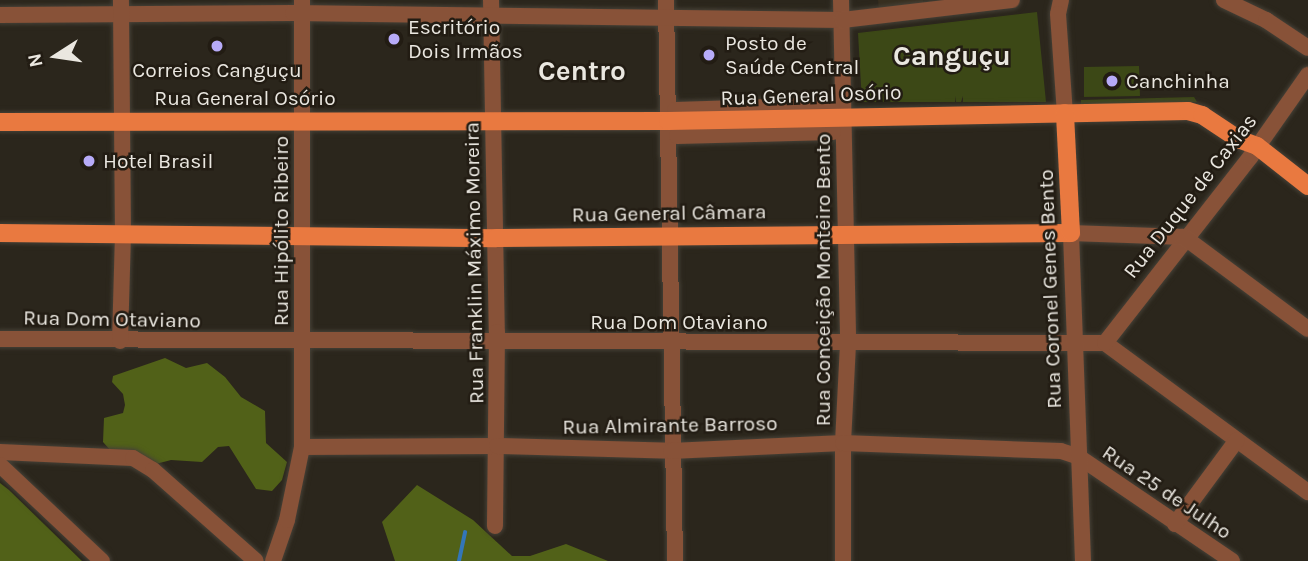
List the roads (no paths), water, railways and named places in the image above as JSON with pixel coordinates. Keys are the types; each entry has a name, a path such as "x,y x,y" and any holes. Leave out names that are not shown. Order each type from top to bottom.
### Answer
{"main road":[{"name":"Rua General Osório","path":"0,122 673,122 839,110 1065,113 1188,111 1202,115 1308,186"},
{"name":"Rua Coronel Genes Bento","path":"1065,113 1071,233"},
{"name":"Rua General Osório","path":"1254,151 1308,200"},
{"name":"Rua General Câmara","path":"0,233 496,238 1071,233"}],"street":[{"path":"667,0 673,122 669,236 675,561"},
{"name":"Rua Conceição Monteiro Bento","path":"841,0 839,110 847,234 848,344 843,443 843,561"},
{"path":"0,15 121,8 491,8 667,18 842,20 1012,0"},
{"path":"1224,0 1266,20 1308,48"},
{"name":"Rua Coronel Genes Bento","path":"1057,5 1065,113"},
{"name":"Rua Hipólito Ribeiro","path":"273,561 287,520 302,447 302,7"},
{"path":"120,341 124,234 121,8"},
{"name":"Rua Franklin Máximo Moreira","path":"491,8 497,342 495,526"},
{"name":"Rua Duque de Caxias","path":"1105,343 1184,237 1254,151 1308,75"},
{"path":"673,122 833,132"},
{"name":"Rua Coronel Genes Bento","path":"1071,233 1083,561"},
{"name":"Rua General Câmara","path":"1071,233 1184,237"},
{"path":"1184,237 1308,329"},
{"name":"Rua Dom Otaviano","path":"0,339 1105,343"},
{"path":"1105,343 1308,492"},
{"path":"1175,524 1237,440"},
{"name":"Rua Almirante Barroso","path":"302,447 497,446 671,451 843,443 1037,449 1079,457"},
{"path":"0,452 134,458 153,470 256,561"},
{"name":"Rua 25 de Julho","path":"1079,457 1232,561"},
{"path":"0,465 102,561"}],"waterway":[{"path":"459,561 465,533"}],"place":[{"name":"Escritório Dois Irmãos","path":"394,39"},
{"name":"Correios Canguçu","path":"217,46"},
{"name":"Posto de Saúde Central","path":"709,55"},
{"name":"Canchinha","path":"1112,81"},
{"name":"Hotel Brasil","path":"89,161"}],"district":[{"name":"Canguçu","path":"952,56"},
{"name":"Centro","path":"582,71"}]}
